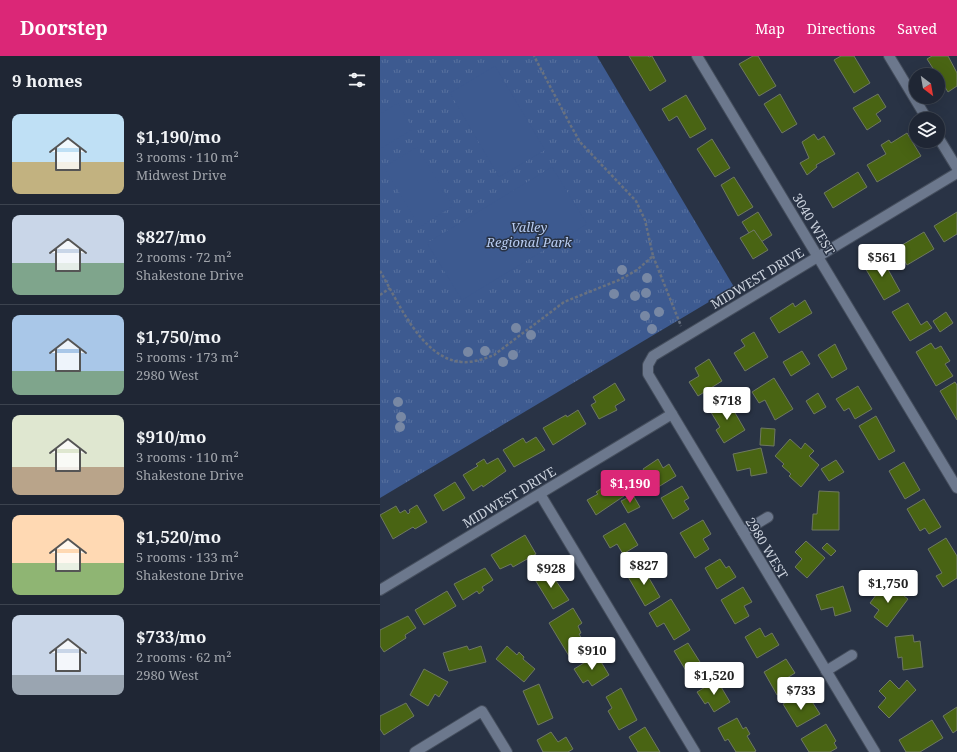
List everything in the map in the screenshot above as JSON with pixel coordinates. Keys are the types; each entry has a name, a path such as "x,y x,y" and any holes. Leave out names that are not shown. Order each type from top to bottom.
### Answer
{"street":[{"name":"3040 WEST","path":"697,56 957,488"},
{"path":"889,56 923,112"},
{"path":"945,148 957,168"},
{"name":"MIDWEST DRIVE","path":"653,356 957,173"},
{"name":"2980 WEST","path":"653,356 648,365 648,374 875,752"},
{"name":"MIDWEST DRIVE","path":"380,590 672,414"},
{"path":"540,494 695,752"},
{"path":"742,532 768,517"},
{"path":"826,671 852,655"},
{"path":"415,752 482,711 507,752"}],"path":[{"path":"534,56 580,142 636,200 645,220 653,256 685,336"},
{"path":"380,271 418,334 431,348 447,358 461,362 480,360 494,355 564,302 620,280 637,270 653,256"},
{"path":"380,294 390,288"}],"green space":[{"name":"Valley Regional Park","path":"380,56 597,56 734,287 380,498"},
{"path":"495,66 545,150 499,177 450,93"},
{"path":"398,103 413,129 380,149 380,114"},
{"path":"417,147 453,206 420,227 384,167"},
{"path":"552,167 587,224 462,300 427,243"}],"building":[{"path":"629,56 652,56 666,81 650,91"},
{"path":"753,56 758,56 776,86 759,96 739,64"},
{"path":"841,56 854,56 870,83 854,93 834,60"},
{"path":"932,56 948,56 957,73 957,86 948,92 945,87 945,68 933,68 927,59"},
{"path":"780,94 797,124 782,133 764,104"},
{"path":"878,94 886,107 876,114 881,121 867,130 853,108"},
{"path":"686,95 706,129 690,138 677,116 669,121 662,109"},
{"path":"907,133 909,136 909,148 916,148 921,156 877,182 867,165 886,154 881,145 889,140 891,143"},
{"path":"814,134 818,140 824,136 835,154 816,165 817,167 807,175 800,163 809,158 802,142"},
{"path":"712,139 730,168 715,177 697,149"},
{"path":"858,172 867,187 833,208 824,193"},
{"path":"734,177 753,207 738,216 721,185"},
{"path":"758,212 772,235 761,242 754,230 749,233 742,222"},
{"path":"957,212 957,234 944,242 934,226"},
{"path":"754,230 768,250 753,259 740,238"},
{"path":"924,232 934,249 907,265 897,248"},
{"path":"880,255 900,291 884,300 864,266"},
{"path":"805,300 812,313 779,333 770,318 793,303 795,307"},
{"path":"908,303 921,325 927,321 932,328 910,341 892,312"},
{"path":"946,312 953,323 940,332 933,321"},
{"path":"754,332 768,357 745,371 734,353 745,346 741,340"},
{"path":"931,343 935,349 941,346 950,361 945,364 953,376 936,386 916,352"},
{"path":"835,344 847,369 832,378 818,355"},
{"path":"802,351 810,364 791,376 783,362"},
{"path":"709,359 722,381 698,396 689,382 699,376 695,368"},
{"path":"774,378 793,409 775,420 765,400 759,403 752,392"},
{"path":"955,382 957,385 957,420 940,391"},
{"path":"615,383 625,400 615,406 617,410 599,419 591,405 596,402 593,397"},
{"path":"858,386 872,409 855,419 849,408 844,411 836,399"},
{"path":"818,393 826,407 814,414 806,401"},
{"path":"727,399 745,430 724,443 716,430 720,427 709,409"},
{"path":"578,410 586,424 553,445 543,428"},
{"path":"876,416 895,451 879,460 859,426"},
{"path":"761,428 775,429 774,446 760,445"},
{"path":"536,437 545,450 514,467 503,450 523,438 526,443"},
{"path":"790,439 801,449 805,443 814,451 809,456 819,465 801,487 789,476 791,474 782,466 784,464 775,456"},
{"path":"761,448 767,473 751,476 750,468 737,471 733,454"},
{"path":"498,458 506,471 483,487 482,485 473,491 463,475 478,466 476,464 484,459 487,464"},
{"path":"658,459 663,468 669,464 676,476 655,489 643,469"},
{"path":"836,460 844,472 829,481 821,469"},
{"path":"904,462 920,490 905,499 889,471"},
{"path":"455,482 465,498 443,511 434,495"},
{"path":"616,483 624,496 596,515 587,500 598,494 596,492 605,486 606,489"},
{"path":"682,486 689,498 684,501 689,509 673,519 661,498"},
{"path":"819,491 839,492 839,530 812,530 813,514 817,514"},
{"path":"633,495 640,507 628,513 621,501"},
{"path":"924,499 941,527 929,534 925,528 920,531 907,509"},
{"path":"417,505 427,522 415,529 413,527 393,539 380,515 396,506 400,513 405,510 408,514 410,512 409,510"},
{"path":"703,520 711,534 703,539 709,549 695,558 680,533"},
{"path":"625,523 638,545 623,554 617,544 610,548 603,536"},
{"path":"525,535 536,554 513,567 511,564 500,569 491,555"},
{"path":"946,538 957,556 957,578 943,587 936,576 942,573 928,549"},
{"path":"806,541 825,558 807,578 795,567 802,559 795,552"},
{"path":"827,543 836,551 831,556 822,548"},
{"path":"720,559 726,568 729,566 736,577 717,589 705,568"},
{"path":"642,566 660,597 645,606 627,575"},
{"path":"485,568 493,580 482,587 484,590 479,594 477,591 463,600 454,584"},
{"path":"548,569 569,600 553,609 534,578"},
{"path":"886,582 908,599 887,627 874,617 879,610 870,603"},
{"path":"843,586 851,611 835,616 833,607 821,610 816,595"},
{"path":"743,587 752,602 744,606 749,616 735,624 721,600"},
{"path":"447,591 456,606 424,625 415,610"},
{"path":"671,599 690,630 674,640 664,623 657,627 649,613"},
{"path":"573,608 582,623 578,626 581,633 579,634 586,646 569,656 549,623"},
{"path":"408,616 416,628 405,635 406,638 384,652 380,646 380,630"},
{"path":"760,628 765,637 772,633 779,645 757,658 745,637"},
{"path":"913,635 914,642 920,641 923,667 903,670 902,657 898,658 895,637"},
{"path":"688,643 705,670 691,679 674,651"},
{"path":"467,646 469,650 481,646 486,662 449,671 443,653"},
{"path":"507,646 517,655 519,652 524,657 523,659 535,669 524,682 496,659"},
{"path":"597,655 609,675 592,686 588,680 583,683 574,669"},
{"path":"786,659 795,673 787,678 792,686 777,695 764,672"},
{"path":"424,669 448,682 439,697 435,694 428,706 410,695"},
{"path":"717,680 730,702 714,712 708,702 705,704 697,692"},
{"path":"890,680 899,689 907,680 916,690 889,718 878,707 886,698 879,691"},
{"path":"539,684 553,718 538,725 523,691"},
{"path":"621,688 637,720 619,730 608,711 612,708 606,697"},
{"path":"798,696 803,705 811,700 820,714 797,727 783,704"},
{"path":"406,703 414,716 384,735 380,729 380,716"},
{"path":"957,707 957,730 953,733 943,716"},
{"path":"737,718 743,729 746,727 750,734 747,736 756,751 736,752 728,739 725,741 718,728"},
{"path":"932,720 943,738 920,752 906,752 899,740"},
{"path":"826,724 836,741 834,743 837,748 830,752 809,752 801,739"},
{"path":"645,727 660,752 638,752 629,737"},
{"path":"551,732 558,742 566,737 573,749 568,752 543,752 537,740"}]}
